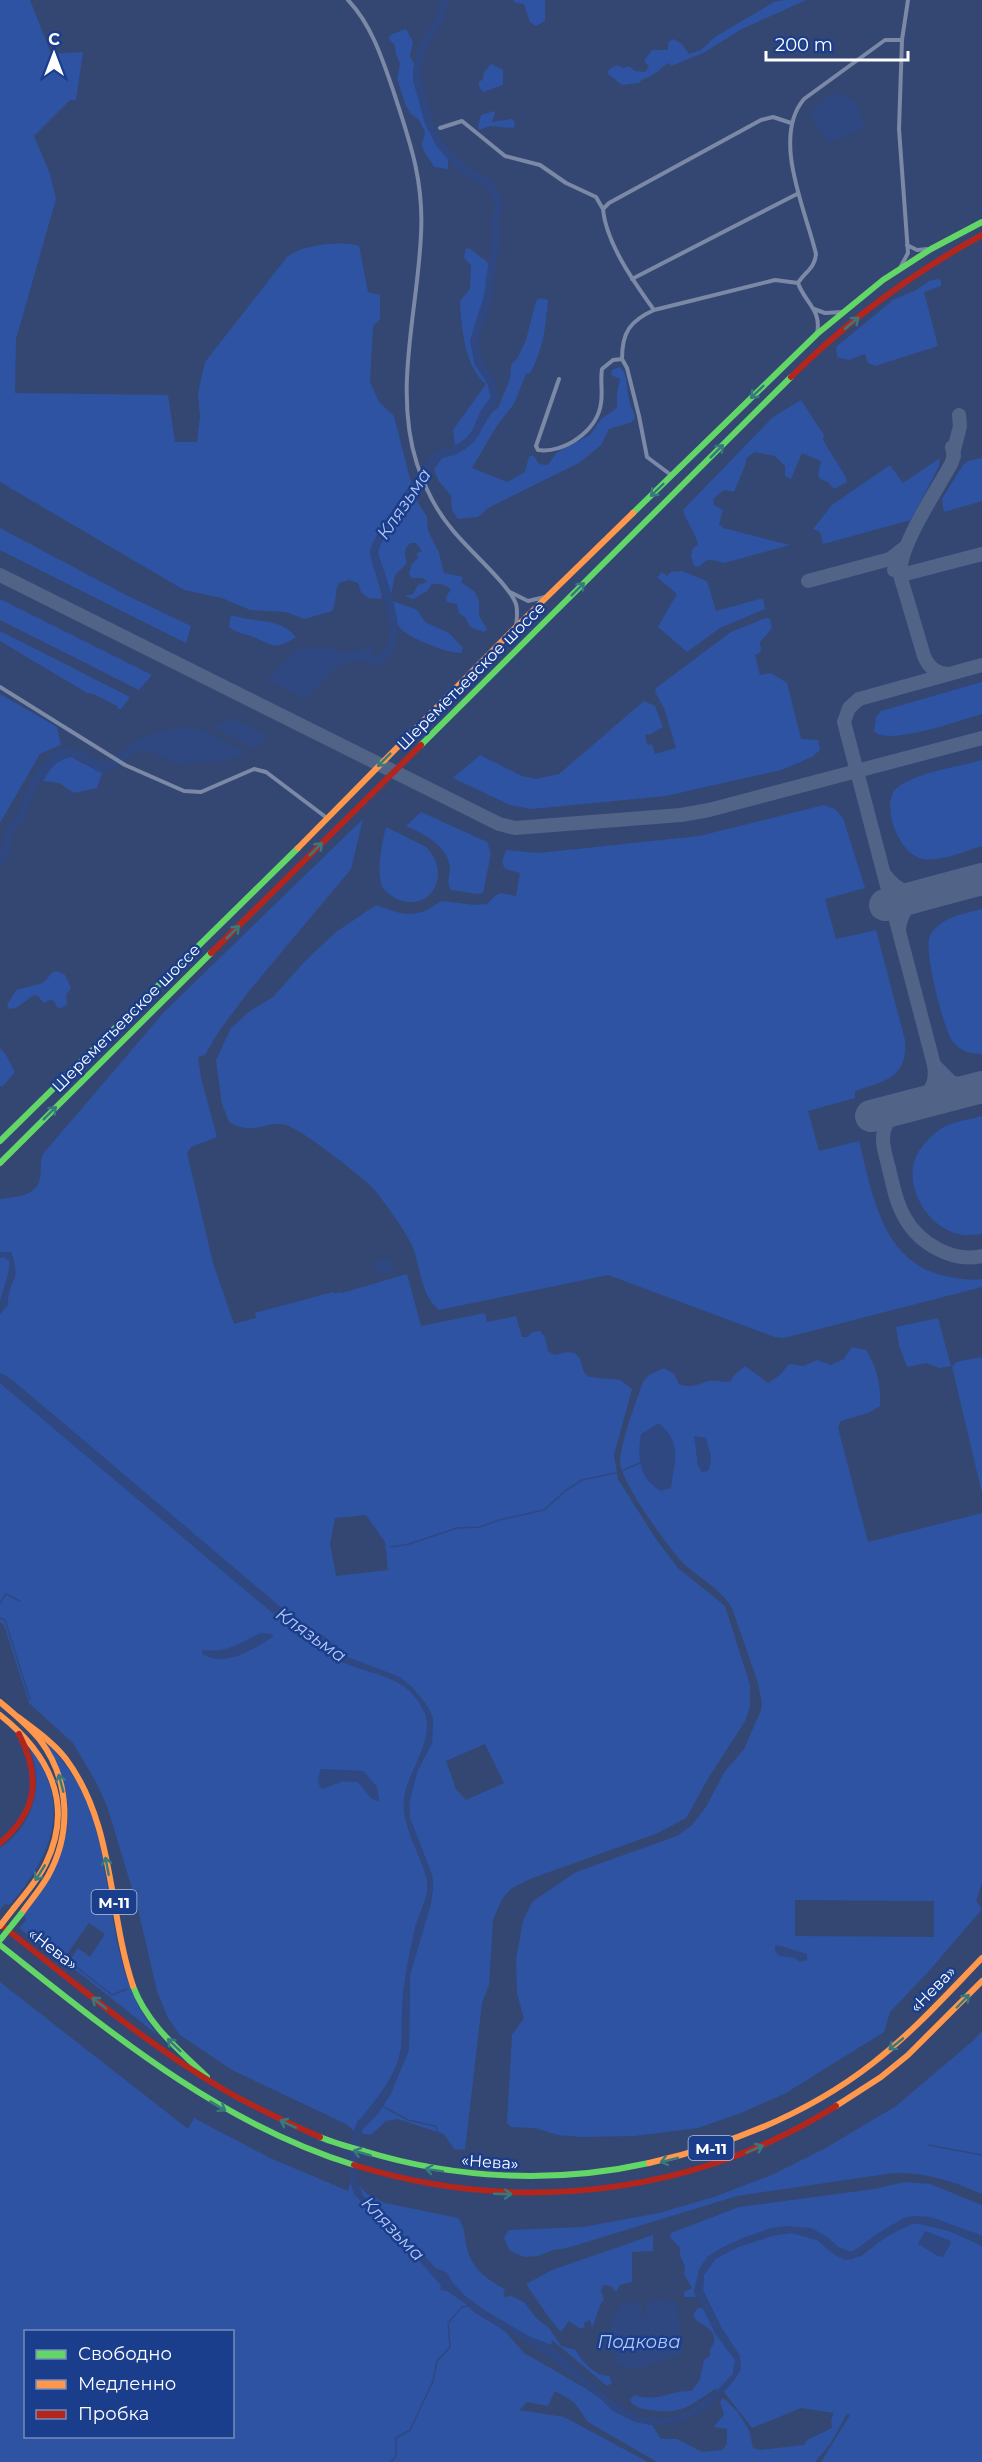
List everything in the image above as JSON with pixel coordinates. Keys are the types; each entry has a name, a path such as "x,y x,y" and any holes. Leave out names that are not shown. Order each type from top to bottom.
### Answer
{"main road":[{"name":"Шереметьевское шоссе","path":"3,1139 516,627 817,334 899,269 982,222"},
{"name":"Шереметьевское шоссе","path":"0,1163 807,361 890,292 982,235"},
{"name":"М-11","path":"0,1702 40,1740 52,1760 61,1782 65,1816 62,1840 53,1865 21,1914 0,1940"},
{"name":"М-11","path":"0,1715 14,1726 39,1753 56,1798 57,1816 54,1838 47,1861 0,1925"},
{"name":"М-11","path":"18,1717 36,1728 62,1753 81,1781 89,1799 102,1838 127,1965 142,2006 169,2041 216,2086"},
{"name":"М-11","path":"0,1843 19,1826 26,1816 34,1789 32,1762 14,1726"},
{"name":"«Нева»","path":"0,1925 125,2023 216,2086 266,2114 342,2147 381,2158 457,2174 508,2177 553,2177 643,2167 701,2152 784,2119 832,2091 873,2063 911,2032 982,1958"},
{"name":"«Нева»","path":"0,1945 117,2038 195,2091 263,2130 344,2164 412,2183 522,2194 602,2190 695,2171 747,2153 791,2133 838,2107 883,2076 921,2044 982,1981"}],"street":[{"path":"348,0 367,28 381,56 420,182 421,236 407,384 410,434 418,465 429,494 452,529 509,592 517,612 516,627"},
{"path":"899,269 908,253 899,129 902,40 908,0"},
{"path":"798,283 812,268 816,254 797,194 793,169 791,123 804,99 885,40 902,40"},
{"path":"603,209 609,202 761,120 773,117 791,123"},
{"path":"440,128 462,122 505,156 540,165 566,183 596,197 603,209 604,222 632,279 654,309"},
{"path":"632,279 797,194"},
{"path":"906,244 917,250 932,249"},
{"path":"672,476 647,457 627,368 622,359 622,349 631,326 637,318 654,309 776,280 798,283"},
{"path":"798,283 802,294 819,319 817,334"},
{"path":"814,309 825,313 842,312"},
{"path":"799,351 808,351 810,356 807,361"},
{"path":"559,379 536,446 538,450 566,444 578,439 589,430 602,403 602,369 613,360 622,359"},
{"path":"509,592 528,601 548,596"},
{"path":"0,687 125,765 184,791 201,792 254,769 266,772 327,818"},
{"path":"266,879 266,889 276,889"}],"shaded area":[{"path":"0,0 30,0 51,54 83,52 76,100 70,100 34,136 50,174 56,199 16,339 15,393 168,395 175,442 197,442 200,416 198,393 205,362 287,257 302,249 322,245 343,243 359,246 368,292 380,295 380,319 373,326 370,382 379,402 394,416 411,483 411,490 400,500 375,542 372,561 381,599 368,598 361,592 358,583 349,580 339,583 332,611 304,619 286,612 250,610 222,598 184,590 0,482"},
{"path":"513,0 545,0 545,21 536,26 530,22 524,4"},
{"path":"806,0 742,29 703,53 671,66 669,63 639,83 622,85 607,73 617,65 624,68 629,66 635,71 645,72 649,66 644,61 652,50 668,50 668,42 673,39 682,44 689,54 701,50 715,37 774,2"},
{"path":"406,29 413,42 410,56 415,65 416,86 424,120 448,159 448,169 434,167 425,152 422,143 425,132 419,120 406,106 397,78 400,64 395,45 388,38"},
{"path":"491,64 503,70 503,85 483,92 479,87 479,82"},
{"path":"494,111 492,122 512,119 515,123 514,128 490,126 479,130 481,115"},
{"path":"466,248 486,261 491,273 488,292 473,335 473,344 477,360 490,386 492,400 473,431 455,447 453,430 486,384 473,368 463,334 460,301 470,289 471,265 464,258"},
{"path":"937,279 941,280 941,286 924,292 938,346 875,366 868,363 865,354 848,360 837,357 836,347 893,300"},
{"path":"540,298 548,300 545,328 538,356 530,373 526,374 514,404 498,424 472,468 507,482 525,472 529,456 534,456 539,464 548,465 556,453 590,435 601,419 617,408 620,379 611,375 612,370 620,367 626,378 635,418 632,422 609,429 601,445 579,463 488,508 478,517 458,519 452,510 451,496 438,480 434,470 442,458 464,450 473,442 492,412 498,408 510,379 511,365 518,357 526,340 536,301"},
{"path":"801,400 824,435 823,440 847,482 834,489 818,475 821,461 802,453 791,479 785,476 785,466 775,456 755,452 746,458 734,492 724,490 713,499 714,505 723,510 719,524 723,528 790,545 724,563 708,560 699,567 694,566 691,557 693,548 698,545 683,510 773,417"},
{"path":"940,458 939,466 911,520 823,544 820,532 813,529 832,505 890,465 903,483"},
{"path":"982,458 982,501 944,512 942,499 963,465 968,461"},
{"path":"414,496 427,517 428,531 439,553 444,573 463,577 461,582 475,592 479,601 479,616 487,629 484,632 470,627 466,618 459,613 457,604 447,602 446,597 451,589 442,584 432,584 427,591 413,599 404,596 413,594 418,585 427,582 423,578 412,578 409,574 412,564 418,558 417,553 422,551 416,543 411,543 406,548 406,564 395,575 391,596 377,549 399,511"},
{"path":"0,528 126,595 191,626 186,643 0,550"},
{"path":"682,571 707,581 716,611 763,598 765,609 720,628 687,652 658,627 677,594 657,577 662,572 667,576 671,572"},
{"path":"0,599 152,675 139,690 0,620"},
{"path":"393,601 417,610 425,622 449,633 463,648 461,653 447,651 426,643 401,629 397,622"},
{"path":"231,615 274,623 290,631 296,637 282,644 269,644 229,627"},
{"path":"766,618 770,619 772,628 760,642 761,652 755,655 760,675 771,673 787,683 801,739 818,740 820,750 812,757 781,770 666,796 532,809 510,805 453,778 480,755 522,776 535,779 559,774 644,701 655,706 663,727 649,735 645,734 647,745 652,744 655,754 676,748 664,708 655,692 656,688 731,632"},
{"path":"0,631 130,697 121,709 118,709 117,706 94,694 87,693 0,641"},
{"path":"982,682 982,714 909,734 882,735 874,731 876,717 881,711"},
{"path":"0,694 57,727 61,745 40,754 0,823"},
{"path":"71,757 102,773 97,788 74,793 59,783 43,781 54,765"},
{"path":"982,760 982,846 952,856 930,860 914,855 905,848 891,815 890,803 898,787 916,777"},
{"path":"824,805 835,809 843,818 865,888 825,899 836,939 876,930 905,1040 905,1053 903,1063 892,1076 855,1091 855,1098 808,1111 819,1151 859,1141 875,1202 892,1239 921,1267 956,1278 982,1279 982,1287 784,1338 775,1337 608,1275 439,1310 428,1297 410,1242 372,1187 317,1144 286,1125 273,1124 246,1128 229,1122 222,1104 216,1060 231,1028 250,1011 273,997 305,961 336,932 376,905 409,914 424,911 441,901 475,905 487,904 501,893 516,896 520,873 505,869 502,862 506,850 539,853 699,836"},
{"path":"421,812 487,842 491,853 483,893 451,890 448,882 450,867 445,853 434,841 406,826"},
{"path":"363,819 351,869 249,991 219,1031 205,1055 198,1057 201,1078 217,1137 191,1147 187,1153 213,1263 234,1324 256,1318 255,1313 333,1292 334,1294 342,1293 407,1274 421,1326 485,1313 487,1322 516,1316 522,1337 540,1331 545,1337 548,1351 554,1355 575,1353 589,1377 620,1380 632,1389 614,1455 618,1479 656,1539 678,1568 725,1606 750,1685 750,1707 745,1721 686,1818 658,1833 530,1879 512,1888 502,1899 493,1920 489,1985 482,2003 465,2150 454,2149 444,2134 397,2119 386,2121 371,2135 359,2133 378,2114 409,2050 410,1975 431,1903 433,1886 432,1875 410,1818 409,1803 417,1772 432,1743 433,1719 428,1707 412,1687 345,1656 324,1636 305,1628 11,1379 0,1373 0,1314 8,1305 10,1288 16,1274 11,1261 4,1252 0,1252 0,1199 24,1195 34,1189 40,1178 43,1154 164,1012","holes":["366,1515 385,1542 388,1570 336,1576 330,1544 335,1518","485,1744 504,1783 466,1800 456,1789 446,1761"]},
{"path":"386,827 426,847 434,857 437,878 434,888 420,901 409,902 397,899 387,893 382,886 380,862"},
{"path":"982,909 982,1054 963,1050 953,1042 949,1035 932,972 929,944 934,930 946,920"},
{"path":"57,971 65,975 71,988 66,995 67,1005 58,1009 54,1001 43,1003 38,996 34,995 16,1008 9,1009 7,1005 16,990 43,983 53,972"},
{"path":"0,1048 15,1072 3,1086 0,1086"},
{"path":"982,1116 982,1234 964,1235 941,1226 923,1208 913,1184 913,1171 920,1149 937,1132 950,1124"},
{"path":"4,1257 10,1261 0,1303 0,1258"},
{"path":"938,1318 951,1366 939,1368 927,1363 907,1367 899,1345 896,1327"},
{"path":"852,1347 866,1350 876,1370 880,1391 880,1406 868,1413 841,1421 838,1428 868,1542 982,1513 982,1883 976,1901 982,1909 930,1970 890,2012 884,2032 786,2093 741,2113 698,2128 634,2136 582,2137 558,2135 535,2128 511,2127 507,2123 512,2035 524,2018 517,1994 516,1959 523,1921 532,1902 576,1872 677,1836 691,1826 706,1807 725,1771 744,1749 761,1710 758,1683 732,1608 722,1594 675,1554 645,1513 622,1470 620,1461 623,1442 643,1382 649,1375 664,1368 674,1374 679,1384 688,1386 709,1381 730,1382 734,1375 745,1366 768,1383 780,1375 789,1364 804,1366 817,1360 831,1365 844,1359","holes":["695,1437 705,1438 711,1456 698,1466","795,1900 934,1901 934,1937 795,1936"]},
{"path":"982,1357 982,1493 952,1367 956,1362"},
{"path":"0,1383 300,1636 319,1642 345,1663 400,1683 417,1699 424,1711 427,1731 408,1783 404,1804 407,1826 427,1880 427,1894 416,1926 407,1971 399,2056 388,2082 354,2131 346,2124 232,2070 180,2035 168,2018 157,1991 137,1905 108,1809 96,1782 73,1743 29,1703 4,1625 0,1622","holes":["320,1770 363,1771 377,1787 379,1801 372,1799 358,1782 343,1781 322,1789"]},
{"path":"41,1737 67,1767 86,1801 103,1860 113,1922 128,1982 141,2010 159,2036 73,1968 71,1959 78,1948 90,1957 105,1934 89,1923 67,1954 59,1957 19,1928 26,1920 24,1915 53,1870 62,1850 67,1829 68,1808 64,1786"},
{"path":"27,1743 41,1765 50,1787 53,1807 52,1827 47,1847 38,1866 10,1905 5,1904 0,1910 0,1848 22,1827 34,1801 36,1772"},
{"path":"0,1982 188,2129 194,2118 270,2158 348,2191 351,2180 360,2201 425,2266 442,2285 441,2290 446,2290 474,2312 505,2331 524,2353 585,2388 613,2411 635,2422 652,2425 661,2439 677,2439 702,2452 722,2450 727,2444 727,2429 714,2427 724,2414 720,2402 723,2398 737,2411 749,2430 753,2448 760,2450 804,2445 807,2440 832,2428 831,2420 834,2413 801,2408 752,2428 724,2392 737,2376 740,2356 721,2327 703,2290 704,2275 715,2259 738,2247 782,2233 792,2233 817,2240 828,2248 860,2257 898,2230 918,2223 947,2230 982,2246 982,2462 821,2462 850,2415 847,2414 830,2444 815,2462 657,2462 588,2422 574,2402 555,2391 548,2406 527,2402 519,2410 564,2417 648,2462 0,2462"},
{"path":"982,2031 982,2194 939,2178 893,2173 737,2196 538,2256 524,2257 510,2251 504,2238 509,2230 583,2227 659,2213 717,2196 774,2174 824,2149 896,2106"},
{"path":"905,2182 930,2184 982,2205 982,2236 930,2217 892,2225 852,2252 838,2247 827,2237 811,2228 745,2237 707,2257 694,2291 696,2297 684,2297 684,2292 692,2288 684,2274 685,2267 680,2248 670,2237 671,2233 739,2207 874,2189"},
{"path":"357,2183 367,2194 385,2203 458,2218 463,2228 468,2253 486,2277 505,2289 503,2297 511,2296 524,2302 537,2319 549,2328 561,2346 576,2350 590,2368 599,2374 609,2376 612,2383 607,2386 552,2340 551,2345 528,2336 465,2296 447,2273 436,2269 389,2221 379,2215 362,2195"},
{"path":"653,2235 653,2251 632,2252 632,2282 620,2285 616,2292 611,2286 603,2285 601,2291 604,2300 592,2328 590,2320 584,2323 585,2328 579,2328 569,2321 561,2332 526,2284 552,2270"},
{"path":"698,2308 704,2308 715,2333 735,2360 733,2374 718,2390 715,2389 685,2408 661,2411 636,2406 630,2400 635,2395 649,2398 692,2391 700,2379 704,2360 710,2356 714,2336 696,2320 693,2314"}],"water":[{"path":"834,93 844,95 857,103 864,124 862,129 828,143 810,113"},
{"path":"320,647 348,652 377,647 367,662 354,661 336,667 265,740 250,751 230,759 211,763 188,762 184,766 149,751 140,750 107,772 98,772 80,759 71,757 54,765 43,781 34,777 49,756 63,748 70,748 101,762 106,762 116,758 138,740 153,734 162,731 208,727 226,721 295,650"},
{"path":"0,1252 11,1252 15,1274 8,1305 0,1314 10,1261 4,1257 0,1258"},
{"path":"390,1257 394,1271 378,1276 374,1262"},
{"path":"0,1373 11,1379 305,1628 324,1636 345,1656 400,1677 412,1687 428,1707 433,1719 432,1743 417,1772 409,1803 410,1818 432,1875 433,1886 431,1903 410,1975 409,2050 391,2094 378,2114 359,2133 354,2131 388,2082 401,2050 402,2009 407,1968 415,1928 428,1887 424,1869 408,1826 404,1804 408,1783 425,1741 427,1721 424,1711 409,1690 400,1684 345,1663 314,1639 300,1636 0,1383"},
{"path":"659,1423 671,1438 675,1452 671,1488 661,1491 644,1474 639,1451 641,1434"},
{"path":"694,1436 706,1438 711,1458 708,1471 702,1472 698,1466"},
{"path":"261,1633 272,1634 273,1637 239,1656 220,1659 202,1654 202,1650 227,1649"},
{"path":"320,1769 363,1771 377,1787 379,1801 372,1799 358,1782 343,1781 322,1789 318,1783"},
{"path":"775,1946 807,1954 807,1960 800,1962 794,1958 779,1956 775,1951"},
{"path":"351,2180 357,2183 362,2194 379,2215 389,2221 436,2268 447,2273 465,2296 528,2336 551,2345 606,2395 629,2411 641,2416 656,2418 673,2417 688,2411 718,2390 733,2374 735,2360 715,2333 694,2291 699,2269 707,2257 719,2249 771,2228 787,2226 811,2228 827,2237 838,2247 854,2251 878,2233 906,2217 918,2216 930,2217 978,2234 982,2236 982,2246 949,2231 914,2223 888,2236 853,2259 845,2260 833,2254 817,2240 792,2233 770,2236 738,2247 715,2259 704,2275 703,2290 721,2327 740,2356 741,2370 732,2383 709,2406 690,2418 675,2423 652,2425 635,2422 613,2411 540,2351 474,2312 454,2295 440,2290 441,2286 415,2255 360,2201"},
{"path":"925,2231 949,2240 951,2243 943,2257 918,2244"},
{"name":"Подкова","path":"626,2301 640,2304 642,2317 645,2317 646,2303 670,2301 677,2303 683,2352 639,2368 616,2364 611,2338 612,2323 614,2315"}],"pier":[{"path":"264,678 308,700 271,738 227,715"},
{"path":"209,725 257,749 251,754 196,726"}],"waterway":[{"name":"Клязьма","path":"360,657 378,660 387,653 392,643 394,632 391,607 374,552 383,532 437,455 454,451 470,440 495,398 491,382 478,362 474,341 488,296 496,236 494,222 499,208 496,195 488,184 461,168 440,144 429,123 417,80 422,48 441,16 444,0"},
{"name":"Клязьма","path":"0,861 5,855 9,829 19,820 42,769"},
{"path":"621,1471 640,1463"},
{"path":"391,1547 409,1544 457,1528 480,1527 499,1520 544,1510 565,1491 582,1480 616,1473"},
{"path":"0,1603 6,1594 20,1601"},
{"path":"0,1618 5,1620 30,1700"},
{"path":"0,1686 18,1702"},
{"path":"74,1965 112,1995 127,1989"},
{"path":"0,1968 79,2034 84,2034"},
{"path":"382,2106 408,2120 435,2126 443,2141"},
{"name":"Клязьма","path":"358,2193 355,2185 353,2158 361,2123"},
{"path":"928,2145 982,2155"},
{"path":"391,2462 396,2456 396,2438 410,2430 433,2381 437,2361 450,2347 448,2323 462,2307 469,2306"}],"taxiway":[{"path":"953,454 960,426 959,415"},
{"path":"949,674 933,669 924,656 900,575 905,549 951,464 954,456 952,447"},
{"path":"808,581 890,559 904,548"},
{"path":"894,570 909,573 982,554"},
{"path":"0,575 499,824 515,828 681,815 709,810 982,738"},
{"path":"974,1089 951,1082 934,1065 844,722 849,708 859,699 982,665"},
{"path":"886,876 900,889 917,893 931,892 919,898 905,910 899,929"},
{"path":"934,1065 931,1088 925,1095 892,1116 884,1130 884,1147 893,1188 905,1218 928,1243 959,1257 982,1256"}],"runway":[{"path":"885,905 982,879"},
{"path":"871,1116 982,1087"}],"traffic: fast":[{"path":"633,513 817,334 883,280 931,249 982,222"},
{"path":"421,745 791,377"},
{"path":"0,1141 298,848"},
{"path":"0,1163 211,953"},
{"path":"0,1940 21,1914"},
{"path":"0,1945 124,2042 211,2100 304,2147 354,2165"},
{"path":"133,1986 139,2000 155,2024 207,2077"},
{"path":"320,2137 399,2160 469,2173 542,2176 613,2170 649,2163"}],"traffic: slow":[{"path":"298,848 516,627 633,513"},
{"path":"0,1702 31,1730 50,1756 62,1789 64,1807 64,1825 56,1859 45,1881 21,1914"},
{"path":"0,1715 32,1746 52,1781 57,1800 58,1820 46,1863 14,1908"},
{"path":"18,1717 50,1742 66,1759 82,1785 94,1812 133,1986"},
{"path":"0,1926 14,1908"},
{"path":"649,2163 738,2137 822,2098 873,2063 902,2039 982,1958"},
{"path":"836,2106 881,2077 908,2055 982,1981"}],"traffic: jam":[{"path":"791,377 812,356 882,299 931,265 982,235"},
{"path":"211,953 421,745"},
{"path":"0,1843 22,1819 29,1806 32,1793 31,1765 19,1734"},
{"path":"0,1924 163,2051 245,2102 320,2137"},
{"path":"354,2165 415,2181 477,2190 539,2192 601,2188 662,2178 722,2161 780,2137 836,2106"}]}
